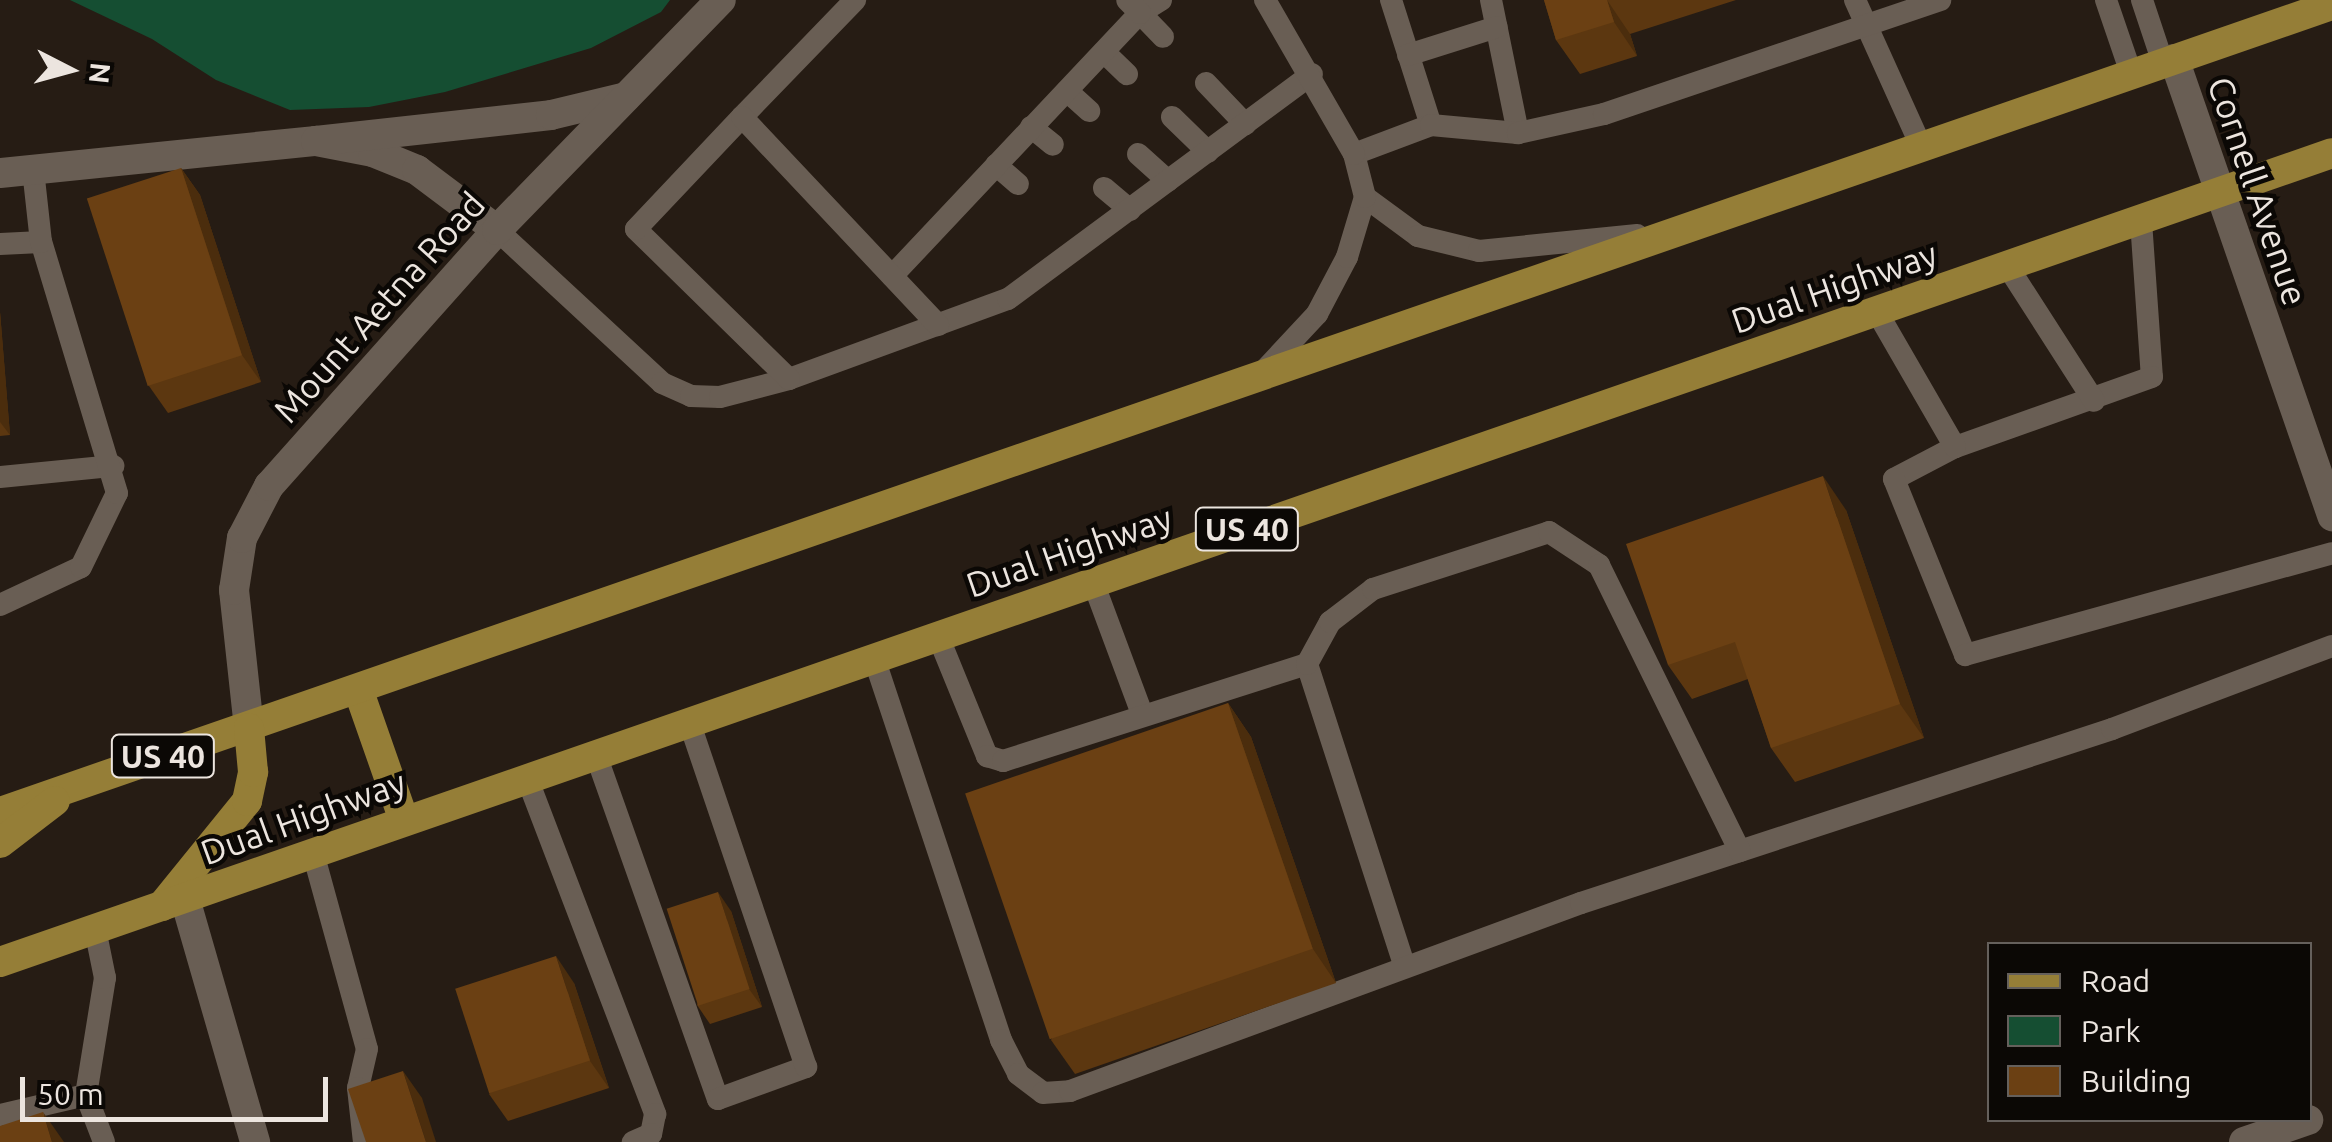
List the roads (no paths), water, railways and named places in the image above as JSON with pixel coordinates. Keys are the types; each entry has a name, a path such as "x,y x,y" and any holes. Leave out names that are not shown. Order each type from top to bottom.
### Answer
{"main road":[{"name":"US 40","path":"0,812 2332,5"},
{"name":"Dual Highway","path":"0,962 2332,153"},
{"path":"358,689 404,820"},
{"path":"173,903 247,801 253,772 249,728"},
{"path":"0,843 77,784"}],"street":[{"name":"Mount Aetna Road","path":"249,728 234,590 242,538 270,486 497,230 721,0"},
{"name":"Cornell Avenue","path":"2169,61 2332,516"},
{"path":"0,173 551,116 626,97"},
{"path":"316,141 374,152 417,170 497,230"},
{"path":"173,903 255,1142"},
{"path":"2244,1142 2301,1122"}],"lane":[{"path":"789,379 636,229 855,0"},
{"path":"892,276 1104,52 1134,6 1161,0"},
{"path":"1260,375 1317,314 1347,257 1365,197 1354,154 1312,74 1265,0"},
{"path":"1392,0 1430,126"},
{"path":"1490,0 1518,133"},
{"path":"1855,0 1920,146"},
{"path":"1354,154 1430,126 1518,133 1604,114 1940,0"},
{"path":"2106,0 2131,74"},
{"path":"2142,0 2169,61"},
{"path":"1134,6 1162,36"},
{"path":"1408,55 1497,27"},
{"path":"1104,52 1127,74"},
{"path":"497,230 662,383 691,396 720,397 789,379 1008,299 1312,74"},
{"path":"1206,83 1245,124"},
{"path":"1067,91 1089,111"},
{"path":"742,118 938,325"},
{"path":"1172,118 1208,152"},
{"path":"1031,126 1053,146"},
{"path":"1138,154 1168,181"},
{"path":"996,165 1018,184"},
{"path":"0,605 81,567 117,493 112,466 41,242 33,169"},
{"path":"1104,188 1130,210"},
{"path":"1365,197 1418,236 1479,251 1544,249 1676,230"},
{"path":"2141,222 2152,377 2094,401 1955,447 1894,479 1966,655 2332,553"},
{"path":"1066,226 1086,242"},
{"path":"0,244 41,242"},
{"path":"2008,267 2094,401"},
{"path":"1877,312 1955,447"},
{"path":"0,477 112,466"},
{"path":"938,636 991,759 1003,761 1306,664 1330,622 1373,589 1549,532 1599,565 1740,851"},
{"path":"1093,582 1142,714"},
{"path":"874,658 1000,1040 1030,1086 1042,1093 1070,1091 1405,967 1740,851 2112,729 2332,646"},
{"path":"1306,664 1405,967"},
{"path":"596,754 718,1099 806,1067 689,722"},
{"path":"527,778 655,1114 651,1134 633,1142"},
{"path":"313,853 367,1050 358,1088 364,1142"},
{"path":"96,929 105,978 86,1095 104,1142"},
{"path":"0,1115 86,1095"}]}
